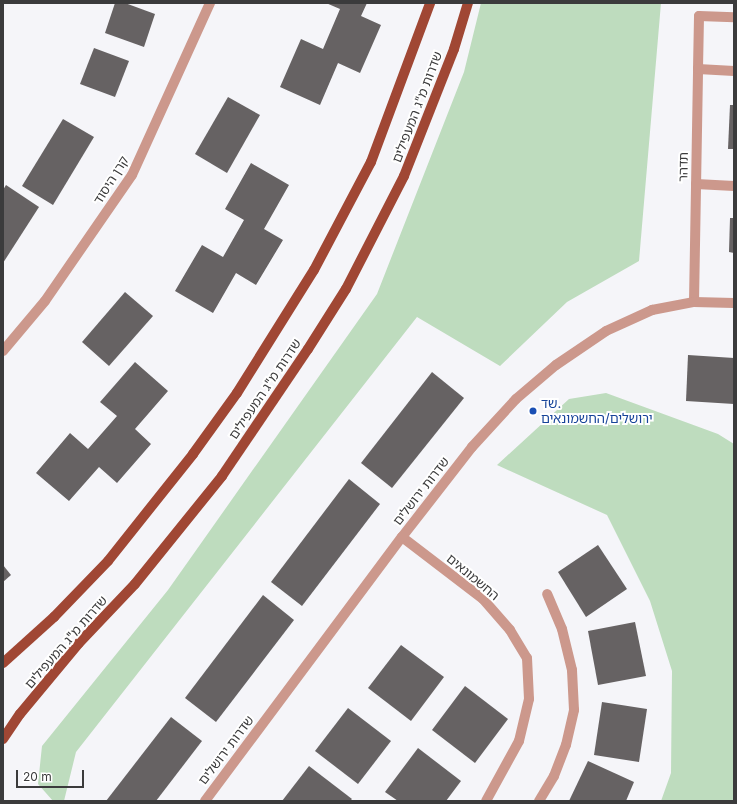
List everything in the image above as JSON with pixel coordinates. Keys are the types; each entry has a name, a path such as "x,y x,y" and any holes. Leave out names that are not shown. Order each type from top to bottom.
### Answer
{"main road":[{"name":"שדרות מ\"ג המעפילים","path":"3,663 54,617 108,560 193,454 237,393 314,270 371,162 430,3"},
{"name":"שדרות מ\"ג המעפילים","path":"3,739 20,714 79,643 135,584 222,476 267,413 346,289 404,176 454,49 468,3"}],"street":[{"name":"קרן היסוד","path":"3,351 45,301 132,175 210,3"},
{"name":"תדהר","path":"694,302 699,16 734,18"},
{"path":"698,69 734,71"},
{"path":"696,184 734,186"},
{"name":"שדרות ירושלים","path":"205,801 402,537 472,447 516,398 556,365 606,331 652,310 694,302 734,303"},
{"name":"החשמונאים","path":"402,537 482,599 510,630 527,658 529,700 519,741 486,801"},
{"path":"539,801 554,776 566,745 574,710 572,670 562,629 547,594"}],"green space":[{"path":"481,3 661,3 639,261 567,302 500,366 417,317 76,752 64,801 53,801 38,784 42,746 168,590 377,294 464,72"},
{"path":"606,393 718,434 734,444 734,801 661,801 671,773 672,671 650,601 607,515 497,465 569,399"}],"building":[{"path":"115,3 125,3 155,14 144,47 105,33"},
{"path":"326,3 367,3 361,16 381,25 360,73 338,63 320,105 280,87 301,39 323,49 340,9"},
{"path":"94,48 129,61 115,97 80,84"},
{"path":"228,97 260,115 227,173 195,154"},
{"path":"730,105 734,105 734,149 728,149"},
{"path":"63,119 94,137 53,205 22,186"},
{"path":"251,163 289,185 264,229 283,240 256,285 236,273 213,313 175,291 202,245 223,257 244,220 225,209"},
{"path":"6,185 39,207 3,263 3,190"},
{"path":"730,218 734,218 734,253 729,252"},
{"path":"125,292 153,316 109,366 82,342"},
{"path":"688,355 734,358 734,404 686,401"},
{"path":"135,362 168,391 135,429 151,444 117,483 99,467 69,501 36,473 70,433 88,449 117,416 100,402"},
{"path":"432,372 464,398 392,488 361,463"},
{"path":"349,479 380,504 302,606 271,582"},
{"path":"598,545 627,589 586,617 558,572"},
{"path":"3,565 11,575 3,582"},
{"path":"263,595 294,620 216,722 185,698"},
{"path":"635,622 646,676 598,685 588,631"},
{"path":"401,645 444,677 411,721 368,688"},
{"path":"465,686 508,719 475,763 432,730"},
{"path":"602,702 647,709 639,762 594,755"},
{"path":"348,708 391,741 358,784 315,751"},
{"path":"171,717 202,741 156,801 106,801"},
{"path":"418,748 461,781 446,801 398,801 385,792"},
{"path":"588,761 634,782 626,801 569,801"},
{"path":"309,766 352,799 350,801 282,801"}],"place":[{"name":"שד. ירושלים/החשמונאים","path":"533,411"}]}
